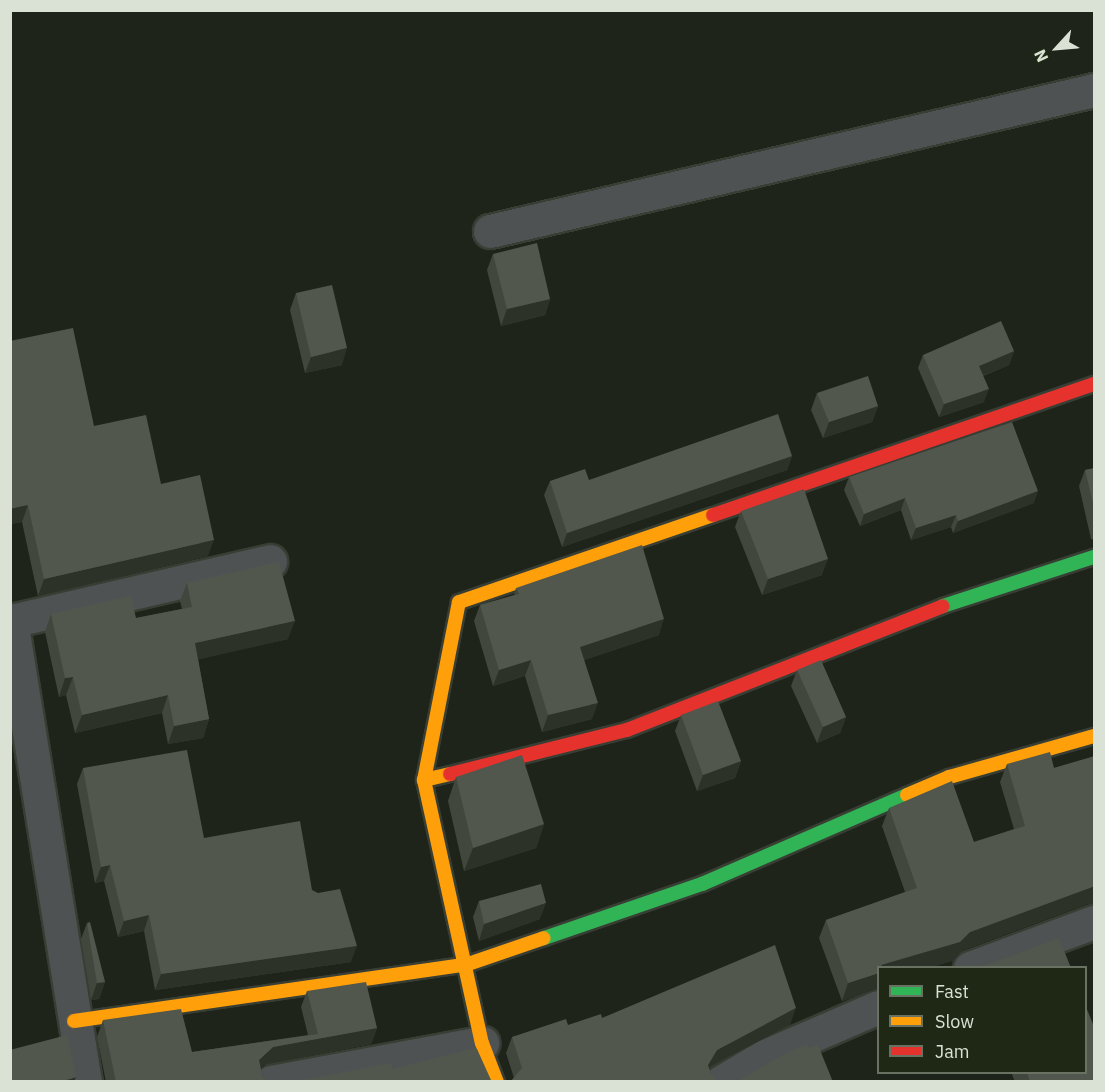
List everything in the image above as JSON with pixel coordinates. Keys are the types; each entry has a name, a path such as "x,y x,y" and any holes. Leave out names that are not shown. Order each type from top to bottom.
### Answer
{"street":[{"path":"490,231 1095,90"},
{"path":"496,1082 482,1043 424,780 459,602 1095,384"},
{"path":"424,780 627,730 946,605 1095,557"},
{"path":"85,1082 11,621 270,561"},
{"path":"74,1021 465,965 702,885 950,777 1095,736"},
{"path":"975,966 1095,921"},
{"path":"722,1082 765,1056 877,1008"},
{"path":"271,1082 482,1043"}],"building":[{"path":"537,243 550,299 507,309 493,254"},
{"path":"332,285 347,348 311,357 296,293"},
{"path":"1001,321 1014,351 979,366 989,389 944,404 923,355"},
{"path":"73,328 94,426 146,415 161,484 200,475 214,540 44,579 28,505 10,509 10,341"},
{"path":"868,376 878,406 829,422 817,393"},
{"path":"778,414 792,456 567,533 550,481 585,469 589,480"},
{"path":"1012,422 1038,491 958,521 956,515 916,528 905,498 864,514 849,477"},
{"path":"1095,468 1095,511 1085,470"},
{"path":"804,489 828,559 768,579 741,511"},
{"path":"642,545 664,619 580,647 598,703 548,715 531,660 499,670 480,605 519,594 516,588"},
{"path":"279,562 295,621 195,643 209,719 174,726 168,695 82,715 73,677 65,678 51,614 131,596 136,618 192,607 187,583"},
{"path":"821,660 846,717 823,727 797,670"},
{"path":"718,701 741,761 703,775 681,715"},
{"path":"187,750 204,838 300,821 312,890 318,893 340,889 357,946 161,974 149,915 124,921 110,865 101,867 83,768"},
{"path":"1050,752 1054,768 1095,756 1095,886 970,932 960,942 877,966 877,974 848,983 826,920 917,888 889,808 952,781 974,842 1025,826 1007,764"},
{"path":"522,755 544,824 473,848 456,777"},
{"path":"541,884 546,903 484,924 479,901"},
{"path":"90,922 105,982 97,983 87,923"},
{"path":"1059,938 1070,966 984,966"},
{"path":"775,945 796,1008 717,1050 708,1065 711,1074 718,1082 510,1082 522,1068 512,1037 566,1019 568,1025 601,1014 602,1018"},
{"path":"366,982 377,1028 273,1047 259,1060 263,1078 273,1082 135,1082 134,1080 116,1082 103,1020 181,1009 192,1052 318,1034 307,991"},
{"path":"1087,1009 1095,1029 1095,1082 1030,1082 1028,1074 1087,1074"},
{"path":"67,1035 76,1077 60,1082 10,1082 10,1050"},
{"path":"807,1044 808,1048 818,1045 833,1082 737,1082 780,1056"},
{"path":"477,1049 491,1080 501,1082 293,1082 391,1063 392,1069"}],"traffic: fast":[{"path":"943,606 1094,557"},
{"path":"544,938 702,884 907,795"}],"traffic: slow":[{"path":"424,780 459,602 713,515"},
{"path":"907,795 949,777 1094,736"},
{"path":"450,774 424,780 482,1043 497,1082"},
{"path":"74,1021 465,965 544,938"}],"traffic: jam":[{"path":"713,515 1094,384"},
{"path":"450,774 627,730 943,606"}]}
